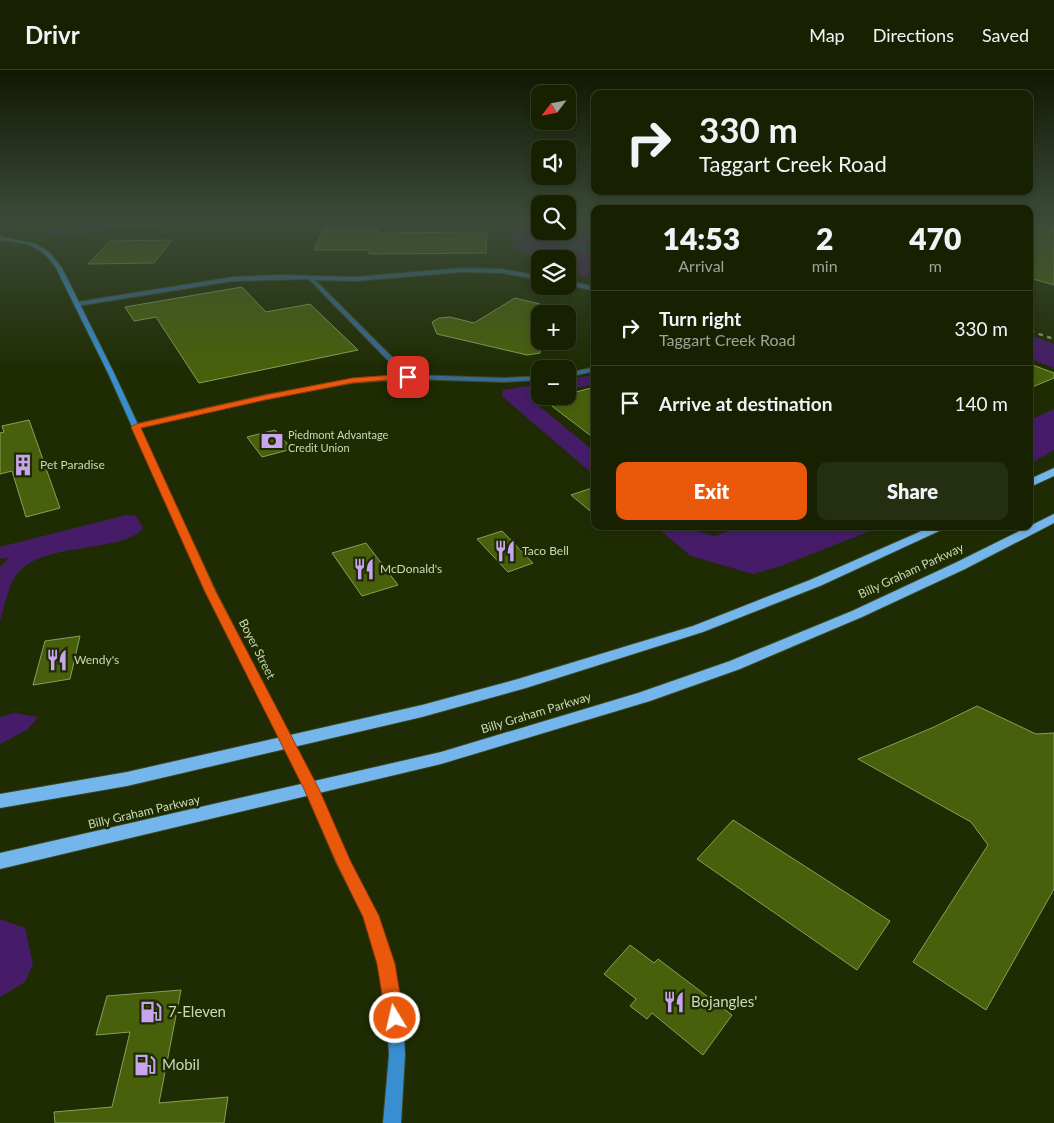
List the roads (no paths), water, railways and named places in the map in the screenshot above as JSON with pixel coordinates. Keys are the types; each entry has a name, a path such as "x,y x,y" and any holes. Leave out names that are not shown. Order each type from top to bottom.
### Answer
{"highway":[{"path":"1033,482 1054,472"},
{"name":"Billy Graham Parkway","path":"1033,529 1054,518"},
{"path":"0,801 127,778 422,712 521,684 685,633 815,583 935,530"},
{"name":"Billy Graham Parkway","path":"0,861 441,758 547,728 644,697 735,665 909,590 1030,530"}],"main road":[{"name":"Boyer Street","path":"59,269 136,427 211,592 286,742 312,789 343,862 371,916 386,964 395,1018 397,1055 392,1123"}],"street":[{"path":"77,304 233,279 282,277 355,279 462,270 502,271 531,276"},
{"path":"311,279 408,377"},
{"path":"576,285 591,288"},
{"path":"576,373 591,370"},
{"path":"136,427 265,397 352,381 408,377 505,380 531,379"}],"railway":[{"path":"1033,332 1054,339"}],"place":[{"name":"Piedmont Advantage Credit Union","path":"272,441"},
{"name":"Pet Paradise","path":"23,465"},
{"name":"Taco Bell","path":"505,551"},
{"name":"McDonald's","path":"364,569"},
{"name":"Wendy's","path":"57,660"},
{"name":"Bojangles'","path":"674,1002"},
{"name":"7-Eleven","path":"151,1012"},
{"name":"Mobil","path":"145,1065"}]}
